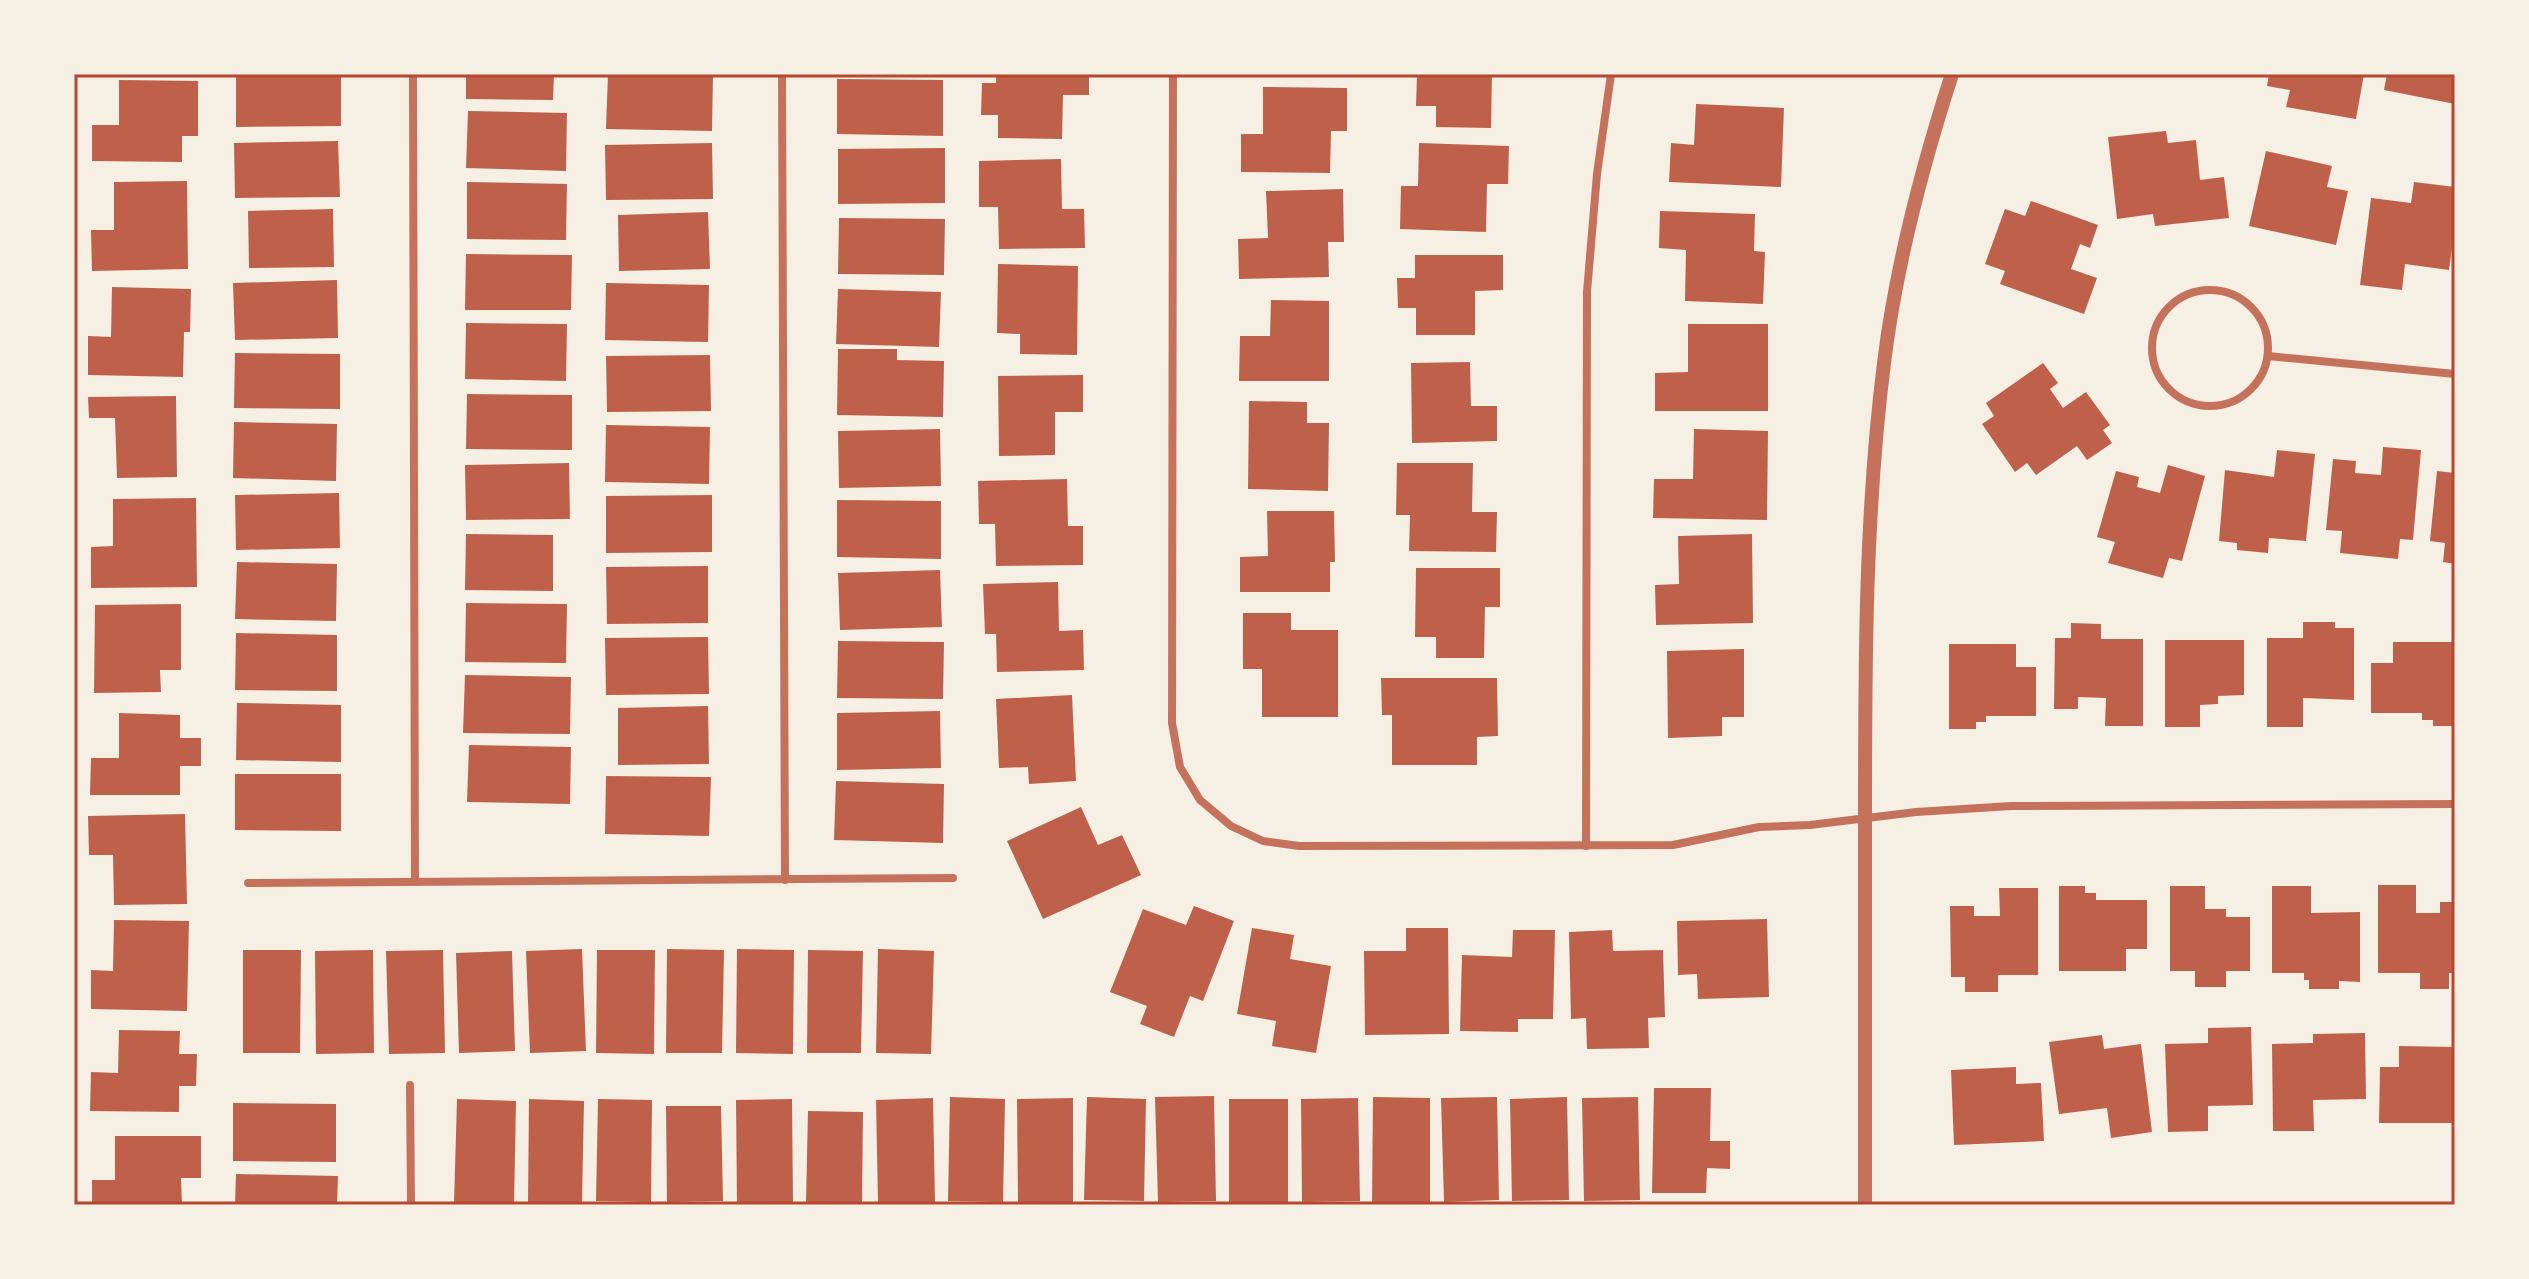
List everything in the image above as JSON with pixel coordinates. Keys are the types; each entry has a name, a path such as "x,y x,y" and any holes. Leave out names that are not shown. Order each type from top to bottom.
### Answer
{"street":[{"path":"413,74 415,882"},
{"path":"782,74 785,880"},
{"path":"1173,74 1172,723 1180,767 1200,800 1231,826 1263,841 1299,846 1673,845 1759,827 2025,806 2455,804"},
{"path":"1586,846 1587,292 1597,174 1611,74"},
{"path":"1865,1205 1867,574 1873,469 1884,360 1901,266 1923,173 1952,74"},
{"path":"2200,290 2218,290 2236,296 2251,306 2262,321 2268,338 2268,356 2262,376 2249,392 2232,402 2211,407 2191,404 2173,395 2160,379 2152,360 2151,340 2156,322 2182,296 2200,290"},
{"path":"2268,356 2455,374"},
{"path":"248,883 953,878"},
{"path":"410,1085 411,1205"}],"building":[{"path":"236,74 341,74 341,126 236,127"},
{"path":"466,74 554,74 553,100 466,99"},
{"path":"608,74 713,75 712,131 606,129"},
{"path":"996,74 1089,74 1089,95 1063,95 1062,139 998,138 998,115 981,115 982,83 996,83"},
{"path":"1417,74 1492,74 1491,128 1436,127 1436,106 1416,106"},
{"path":"2269,74 2364,74 2356,119 2286,107 2290,90 2267,86"},
{"path":"2387,74 2455,74 2455,104 2384,90"},
{"path":"837,79 943,80 943,136 837,134"},
{"path":"119,80 198,81 198,136 182,136 182,162 92,161 92,125 119,125"},
{"path":"1263,87 1347,88 1347,131 1331,131 1330,173 1241,172 1241,134 1263,134"},
{"path":"1696,104 1784,108 1781,187 1669,182 1671,143 1694,145"},
{"path":"468,111 567,113 566,171 466,168"},
{"path":"2166,131 2168,143 2196,140 2200,180 2224,177 2229,218 2155,226 2153,214 2117,219 2108,137"},
{"path":"338,141 340,197 235,198 234,143"},
{"path":"712,143 713,199 606,200 605,145"},
{"path":"1419,143 1509,146 1508,184 1487,184 1486,232 1400,229 1401,186 1418,186"},
{"path":"945,148 945,203 838,204 838,149"},
{"path":"2266,151 2332,166 2327,187 2348,191 2336,245 2249,226"},
{"path":"1061,159 1062,209 1084,209 1085,248 999,249 998,207 979,207 979,161"},
{"path":"187,181 188,269 92,271 91,230 114,230 114,182"},
{"path":"467,182 567,184 566,240 467,239"},
{"path":"2414,182 2455,187 2455,225 2449,270 2405,264 2402,290 2360,285 2371,198 2411,203"},
{"path":"1343,189 1344,242 1328,242 1329,277 1239,279 1238,239 1268,238 1266,191"},
{"path":"2031,201 2098,225 2090,248 2080,244 2071,269 2097,278 2084,314 2000,284 2005,271 1985,264 2005,209 2025,216"},
{"path":"333,209 334,267 249,268 248,211"},
{"path":"1660,211 1755,214 1754,251 1765,252 1763,304 1685,301 1686,250 1659,248"},
{"path":"708,212 710,269 619,271 618,215"},
{"path":"839,218 945,219 944,275 838,274"},
{"path":"466,254 572,255 571,310 465,310"},
{"path":"1415,255 1503,255 1503,290 1475,291 1475,335 1416,335 1416,308 1398,308 1397,278 1415,278"},
{"path":"998,264 1078,266 1077,355 1020,354 1020,334 997,333"},
{"path":"337,280 338,338 235,340 233,283"},
{"path":"606,283 709,285 708,342 605,340"},
{"path":"112,287 191,289 190,332 184,332 183,377 88,375 88,336 111,337"},
{"path":"838,289 941,292 939,347 836,344"},
{"path":"1271,300 1329,301 1329,381 1239,381 1240,336 1270,336"},
{"path":"466,323 567,324 566,381 465,379"},
{"path":"1688,324 1768,324 1768,411 1655,411 1655,373 1688,372"},
{"path":"838,349 897,349 897,360 944,361 943,417 837,415"},
{"path":"235,353 340,354 340,409 234,408"},
{"path":"710,355 711,411 607,412 606,356"},
{"path":"1470,362 1471,406 1497,406 1497,441 1412,443 1411,363"},
{"path":"2043,363 2058,383 2050,389 2063,408 2086,392 2110,425 2103,430 2112,443 2087,460 2077,446 2036,475 2027,463 2015,472 1982,424 1994,416 1986,403"},
{"path":"1083,375 1083,412 1055,412 1055,455 999,456 998,376"},
{"path":"467,394 572,395 572,450 466,449"},
{"path":"176,396 177,477 117,478 115,418 89,418 88,397"},
{"path":"1249,401 1307,402 1307,423 1329,423 1328,491 1248,489"},
{"path":"234,422 337,424 336,481 233,478"},
{"path":"606,425 710,427 709,484 605,482"},
{"path":"940,429 941,486 839,488 838,431"},
{"path":"1694,429 1768,431 1767,520 1653,518 1654,479 1693,479"},
{"path":"2383,447 2421,450 2413,540 2400,539 2398,559 2340,553 2342,531 2326,530 2333,459 2356,461 2355,473 2381,475"},
{"path":"2277,450 2315,454 2306,541 2269,538 2268,553 2237,550 2237,543 2219,541 2225,470 2274,477"},
{"path":"569,463 570,519 466,520 465,465"},
{"path":"1397,463 1473,463 1472,512 1497,512 1496,552 1409,551 1410,515 1396,515"},
{"path":"2168,465 2205,476 2182,561 2169,558 2163,578 2108,563 2115,542 2097,537 2116,471 2139,477 2137,487 2160,493"},
{"path":"2437,471 2455,473 2455,564 2443,562 2445,543 2430,541"},
{"path":"1067,479 1068,526 1083,526 1083,565 996,566 995,524 979,524 978,481"},
{"path":"339,493 340,548 236,550 235,495"},
{"path":"712,495 712,552 606,553 606,496"},
{"path":"196,498 197,587 91,588 91,547 113,546 113,499"},
{"path":"837,500 941,501 941,559 837,557"},
{"path":"1267,511 1334,511 1335,562 1330,562 1330,592 1240,592 1240,557 1268,556"},
{"path":"466,534 553,535 553,591 465,590"},
{"path":"1752,534 1753,623 1656,625 1655,585 1679,584 1678,536"},
{"path":"237,562 337,564 336,621 235,619"},
{"path":"708,566 708,623 607,624 606,567"},
{"path":"1416,568 1500,568 1500,607 1485,607 1484,658 1436,658 1436,637 1415,637"},
{"path":"940,570 942,627 840,630 838,573"},
{"path":"1058,582 1059,631 1083,630 1084,670 997,672 996,634 985,634 983,584"},
{"path":"466,603 567,604 566,663 465,662"},
{"path":"181,604 181,670 160,670 161,692 94,693 95,605"},
{"path":"1243,613 1291,613 1291,630 1338,630 1338,717 1262,717 1262,669 1243,669"},
{"path":"2303,622 2335,622 2335,628 2354,628 2354,700 2303,698 2303,727 2267,727 2267,638 2303,638"},
{"path":"2071,623 2101,624 2101,639 2143,639 2143,726 2105,726 2106,698 2078,697 2078,709 2054,709 2055,638 2071,638"},
{"path":"236,633 337,635 337,691 235,690"},
{"path":"708,637 709,694 606,695 605,638"},
{"path":"2165,640 2244,640 2244,695 2218,696 2218,704 2200,705 2200,727 2165,727"},
{"path":"838,641 944,642 943,699 837,698"},
{"path":"2393,642 2455,642 2455,726 2433,726 2433,720 2422,720 2422,713 2371,713 2371,663 2393,663"},
{"path":"1949,644 2016,644 2016,667 2036,667 2036,716 1986,716 1986,722 1976,722 1976,729 1949,729"},
{"path":"1744,649 1744,717 1722,717 1722,736 1668,738 1667,651"},
{"path":"465,675 571,677 570,734 463,733"},
{"path":"1381,678 1497,678 1498,736 1477,737 1477,765 1392,765 1392,715 1382,715"},
{"path":"1072,695 1076,781 1029,784 1028,767 999,768 996,699"},
{"path":"237,703 341,705 341,762 236,760"},
{"path":"708,706 709,764 618,765 618,708"},
{"path":"940,711 941,768 837,770 837,713"},
{"path":"119,713 180,715 180,738 201,738 201,766 180,766 180,795 90,795 91,758 119,758"},
{"path":"469,745 571,747 570,804 467,802"},
{"path":"235,774 341,774 341,831 235,830"},
{"path":"606,776 711,777 709,836 605,834"},
{"path":"836,781 944,784 943,843 834,840"},
{"path":"1081,807 1098,845 1122,835 1141,875 1043,919 1007,841"},
{"path":"185,814 187,904 114,905 113,855 89,855 88,816"},
{"path":"2378,885 2416,885 2416,913 2440,913 2440,902 2455,902 2455,973 2449,973 2449,989 2420,989 2420,973 2378,973"},
{"path":"2059,886 2085,886 2085,893 2096,893 2096,900 2147,900 2147,949 2126,949 2126,971 2059,971"},
{"path":"2170,886 2205,886 2205,909 2226,909 2226,917 2250,917 2250,971 2226,971 2226,987 2195,987 2195,971 2170,971"},
{"path":"2272,886 2311,886 2311,913 2360,912 2360,982 2339,981 2339,989 2309,989 2309,980 2304,980 2304,973 2272,973"},
{"path":"1999,888 2038,888 2038,975 1998,975 1998,992 1965,992 1965,977 1951,977 1950,906 1974,906 1974,916 2000,916"},
{"path":"1194,906 1234,921 1203,1001 1190,996 1174,1037 1140,1024 1147,1006 1110,992 1143,909 1186,925"},
{"path":"1767,919 1769,997 1698,999 1697,974 1678,975 1677,921"},
{"path":"114,920 189,921 187,1011 91,1009 91,970 113,971"},
{"path":"1252,928 1294,935 1290,959 1331,966 1316,1053 1272,1046 1276,1021 1237,1014"},
{"path":"1406,928 1448,928 1449,1034 1365,1035 1364,951 1406,951"},
{"path":"1513,930 1555,930 1553,1019 1518,1019 1518,1032 1460,1031 1462,955 1512,957"},
{"path":"1612,930 1613,951 1663,950 1665,1017 1648,1018 1649,1048 1587,1049 1586,1018 1571,1019 1569,932"},
{"path":"582,949 586,1051 530,1053 526,951"},
{"path":"667,949 724,950 722,1053 666,1053"},
{"path":"737,949 794,950 793,1054 736,1053"},
{"path":"878,949 934,951 931,1054 876,1053"},
{"path":"243,950 301,950 300,1053 243,1053"},
{"path":"373,950 374,1053 316,1054 315,951"},
{"path":"443,950 445,1053 389,1054 386,951"},
{"path":"597,950 655,950 654,1054 596,1053"},
{"path":"808,950 863,951 861,1053 807,1053"},
{"path":"512,951 515,1051 459,1053 456,953"},
{"path":"2251,1027 2253,1105 2208,1106 2208,1131 2168,1132 2165,1044 2208,1043 2208,1028"},
{"path":"119,1030 180,1031 179,1054 197,1054 196,1086 179,1086 179,1112 90,1111 91,1072 118,1073"},
{"path":"2365,1033 2366,1099 2313,1100 2314,1131 2273,1131 2272,1044 2313,1043 2313,1034"},
{"path":"2102,1035 2104,1049 2141,1044 2152,1132 2111,1138 2107,1108 2059,1114 2049,1042"},
{"path":"2399,1046 2455,1047 2455,1123 2379,1123 2380,1067 2399,1067"},
{"path":"2016,1067 2016,1084 2041,1083 2044,1141 1954,1145 1951,1070"},
{"path":"1654,1088 1711,1088 1710,1141 1730,1141 1730,1169 1707,1168 1706,1193 1652,1193"},
{"path":"1214,1096 1216,1201 1158,1202 1155,1097"},
{"path":"950,1097 1005,1099 1003,1202 948,1201"},
{"path":"1087,1097 1146,1099 1144,1201 1084,1200"},
{"path":"1373,1097 1430,1098 1430,1205 1372,1204"},
{"path":"1497,1097 1499,1200 1444,1202 1441,1098"},
{"path":"1567,1097 1569,1200 1512,1201 1510,1099"},
{"path":"1638,1097 1640,1200 1584,1201 1582,1098"},
{"path":"933,1098 935,1202 878,1203 876,1100"},
{"path":"1073,1098 1073,1202 1018,1203 1017,1099"},
{"path":"1358,1098 1360,1201 1302,1202 1301,1099"},
{"path":"457,1099 516,1101 514,1205 454,1204"},
{"path":"529,1099 584,1101 582,1204 528,1203"},
{"path":"598,1099 652,1100 651,1202 596,1201"},
{"path":"792,1099 793,1204 737,1205 736,1100"},
{"path":"1229,1099 1288,1099 1288,1202 1229,1202"},
{"path":"233,1103 336,1104 336,1162 233,1161"},
{"path":"666,1106 721,1106 723,1201 667,1202"},
{"path":"808,1111 863,1112 862,1202 806,1202"},
{"path":"115,1136 201,1136 201,1178 181,1178 182,1205 92,1205 92,1180 115,1180"},
{"path":"236,1174 338,1176 337,1205 235,1205"}]}
